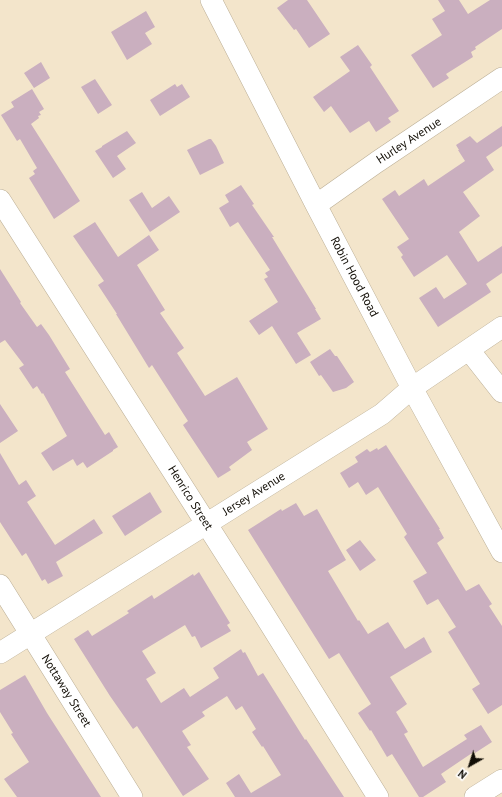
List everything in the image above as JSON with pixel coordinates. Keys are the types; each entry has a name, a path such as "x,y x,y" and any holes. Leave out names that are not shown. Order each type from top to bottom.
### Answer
{"street":[{"name":"Robin Hood Road","path":"220,3 316,205 412,388 502,552"},
{"name":"Hurley Avenue","path":"316,205 502,78"},
{"name":"Henrico Street","path":"0,200 206,523 378,797"},
{"name":"Jersey Avenue","path":"0,653 382,414 412,388 502,327"},
{"path":"469,350 502,392"},
{"name":"Nottaway Street","path":"0,585 132,797"},
{"path":"475,797 502,780"}],"building":[{"path":"288,0 307,0 330,34 309,48 296,29 294,30 277,8"},
{"path":"438,0 459,0 468,14 490,0 502,0 502,29 475,47 476,49 471,52 473,57 446,74 449,78 433,88 411,55 442,35 432,19 445,11"},
{"path":"146,11 155,27 145,33 152,44 127,60 111,32"},
{"path":"358,45 372,65 370,67 399,111 388,118 391,122 376,132 369,121 350,133 331,106 324,112 313,97 350,71 340,57"},
{"path":"41,62 50,78 34,88 24,73"},
{"path":"95,79 112,105 98,114 81,87"},
{"path":"175,84 177,87 182,84 190,97 160,116 150,100"},
{"path":"32,89 44,109 39,112 41,115 38,116 39,118 31,124 80,201 54,219 29,178 35,174 33,171 37,168 20,139 17,141 1,115 14,107 11,102"},
{"path":"502,126 502,146 486,157 494,170 463,192 480,216 459,232 478,262 502,246 502,273 486,284 491,292 438,327 419,298 436,287 444,299 467,284 447,255 414,277 401,257 403,255 397,247 409,239 382,199 395,190 399,196 424,179 428,186 465,161 456,145 470,136 477,143"},
{"path":"127,131 136,143 117,156 126,169 113,178 95,151"},
{"path":"211,139 216,146 224,163 200,175 187,150"},
{"path":"241,185 254,204 252,205 274,237 272,237 321,319 297,333 311,355 296,364 272,326 259,335 249,321 278,302 264,279 268,277 265,273 270,270 238,222 230,227 219,208 229,202 225,195"},
{"path":"142,192 152,208 169,196 180,212 150,232 129,200"},
{"path":"95,222 118,257 149,235 159,250 137,265 165,310 160,313 184,348 177,353 205,396 237,377 268,429 247,442 252,450 229,467 231,470 218,478 183,425 188,421 152,365 149,368 98,285 104,281 73,236"},
{"path":"0,269 21,302 20,303 37,327 41,324 49,335 70,369 65,372 105,435 109,432 118,447 87,468 83,462 77,466 73,459 53,471 41,453 67,436 43,393 42,394 37,386 33,389 19,368 24,365 5,340 0,343"},
{"path":"330,349 335,356 337,356 354,382 346,388 333,392 321,375 319,376 310,362"},
{"path":"0,404 18,431 0,443"},
{"path":"386,445 440,529 444,538 437,543 466,591 479,584 492,604 489,606 502,626 502,705 488,714 472,689 480,684 448,632 456,627 438,599 427,605 413,581 427,573 404,537 407,534 378,487 366,495 358,482 349,488 340,473 358,462 355,457 367,449 370,452 377,448 378,450"},
{"path":"0,453 19,485 26,480 36,496 27,502 55,545 94,519 103,533 56,562 63,576 48,584 45,579 42,581 26,553 22,556 0,522"},
{"path":"150,492 162,512 125,536 112,516"},
{"path":"296,503 304,516 317,509 346,560 328,571 358,621 359,620 368,634 388,622 405,649 424,637 432,652 390,677 407,704 396,712 408,732 404,734 423,767 467,739 464,735 481,725 492,742 475,753 475,751 441,774 446,782 423,797 419,797 392,754 387,757 371,730 370,731 358,713 371,704 339,653 329,659 248,530 281,509 282,511"},
{"path":"360,540 376,560 360,571 346,550"},
{"path":"199,572 230,623 227,625 231,631 201,648 195,636 192,637 185,625 142,651 156,673 146,679 161,703 184,688 190,697 219,678 213,668 241,649 243,653 245,652 258,676 263,673 305,740 306,739 344,797 235,797 226,783 239,774 251,793 281,775 263,746 262,747 252,732 256,729 242,706 236,710 227,696 202,712 205,716 182,731 191,745 187,747 209,779 183,796 137,726 133,729 110,696 74,639 88,630 92,636 129,613 127,611 152,595 154,599 193,574 194,576"},
{"path":"25,675 47,713 101,797 17,797 4,779 29,762 11,734 13,733 0,712 0,690"}]}
